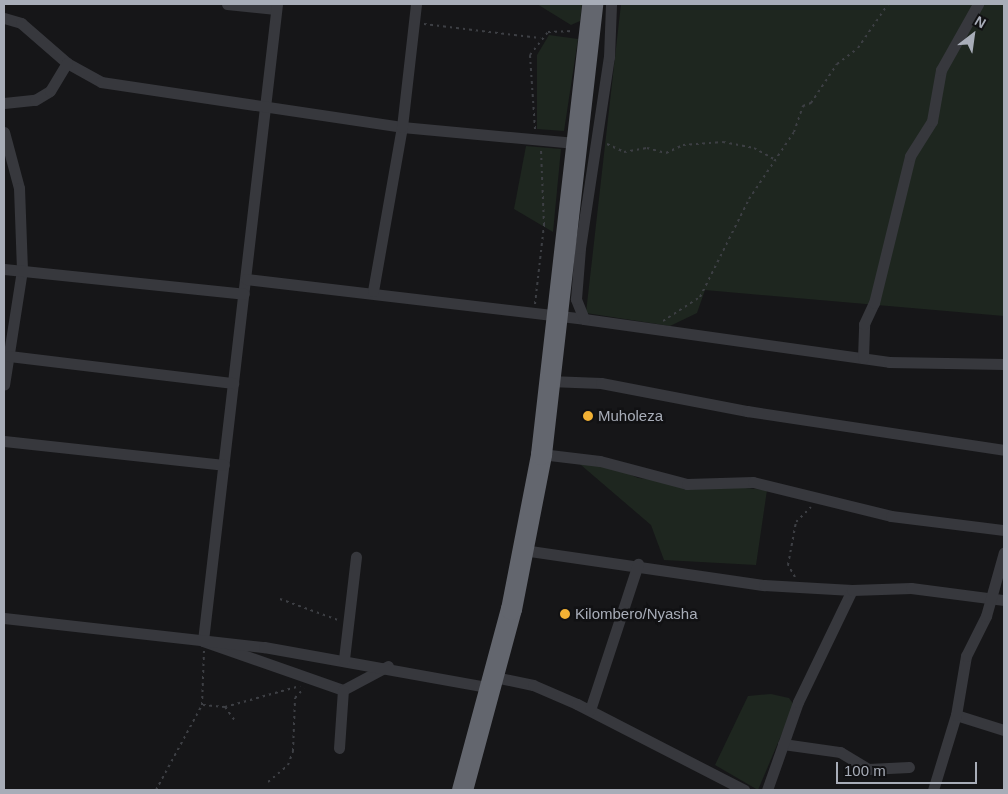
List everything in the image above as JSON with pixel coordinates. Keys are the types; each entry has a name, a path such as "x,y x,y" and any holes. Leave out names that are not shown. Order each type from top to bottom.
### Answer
{"highway":[{"path":"462,790 488,681 523,550 541,454 592,4"}],"street":[{"path":"203,641 277,6 227,4"},
{"path":"373,291 402,128 416,4"},
{"path":"584,319 576,300 580,248 599,141 611,4"},
{"path":"862,358 864,324 874,303 910,156 932,121 941,70 978,4"},
{"path":"4,18 21,24 67,64 101,82 266,110 402,128 540,138 575,143"},
{"path":"4,103 35,100 50,91 67,64"},
{"path":"4,132 19,188 22,270 4,385"},
{"path":"4,269 244,294"},
{"path":"246,279 373,291 555,318 584,319 918,365 1004,364"},
{"path":"9,356 234,383"},
{"path":"549,381 602,383 747,411 1004,450"},
{"path":"4,440 224,465"},
{"path":"541,454 600,461 687,484 753,482 891,516 1004,530"},
{"path":"523,550 638,564 794,588 852,590 911,588 1004,600"},
{"path":"933,790 956,715 966,656 991,599 1004,552"},
{"path":"344,659 356,557"},
{"path":"590,710 638,564"},
{"path":"767,790 784,744 852,590"},
{"path":"4,618 203,641 344,659 488,681 533,685 590,710 744,790"},
{"path":"203,641 342,690 388,666"},
{"path":"339,748 342,690"},
{"path":"956,715 1004,730"},
{"path":"784,744 840,752 868,769 909,767"}],"path":[{"path":"657,329 666,317 685,310 700,297 750,199 777,161 802,106 811,103 837,64 858,48 888,4"},
{"path":"414,23 540,38"},
{"path":"534,314 544,225 540,138 532,108 530,55 540,38 558,29 588,33"},
{"path":"599,141 624,152 647,148 666,153 683,145 723,142 754,148 777,161"},
{"path":"794,588 795,575 788,565 796,522 824,499"},
{"path":"280,599 348,623"},
{"path":"156,790 202,705 203,641"},
{"path":"202,705 226,708 310,680"},
{"path":"268,782 288,765 293,751 296,698 310,680"},
{"path":"226,708 236,722"}],"shaded area":[{"path":"537,4 582,4 580,21 571,25"},
{"path":"621,4 1003,4 1004,316 705,290 697,313 670,326 586,313"},
{"path":"549,35 578,39 564,131 537,129 537,55"},
{"path":"526,146 561,149 553,232 514,209"},
{"path":"574,459 611,466 638,478 767,490 756,565 664,560 651,525"},
{"path":"771,694 789,698 794,705 758,790 715,765 748,696"}],"place":[{"name":"Muholeza","path":"588,416"},
{"name":"Kilombero/Nyasha","path":"565,614"}]}
